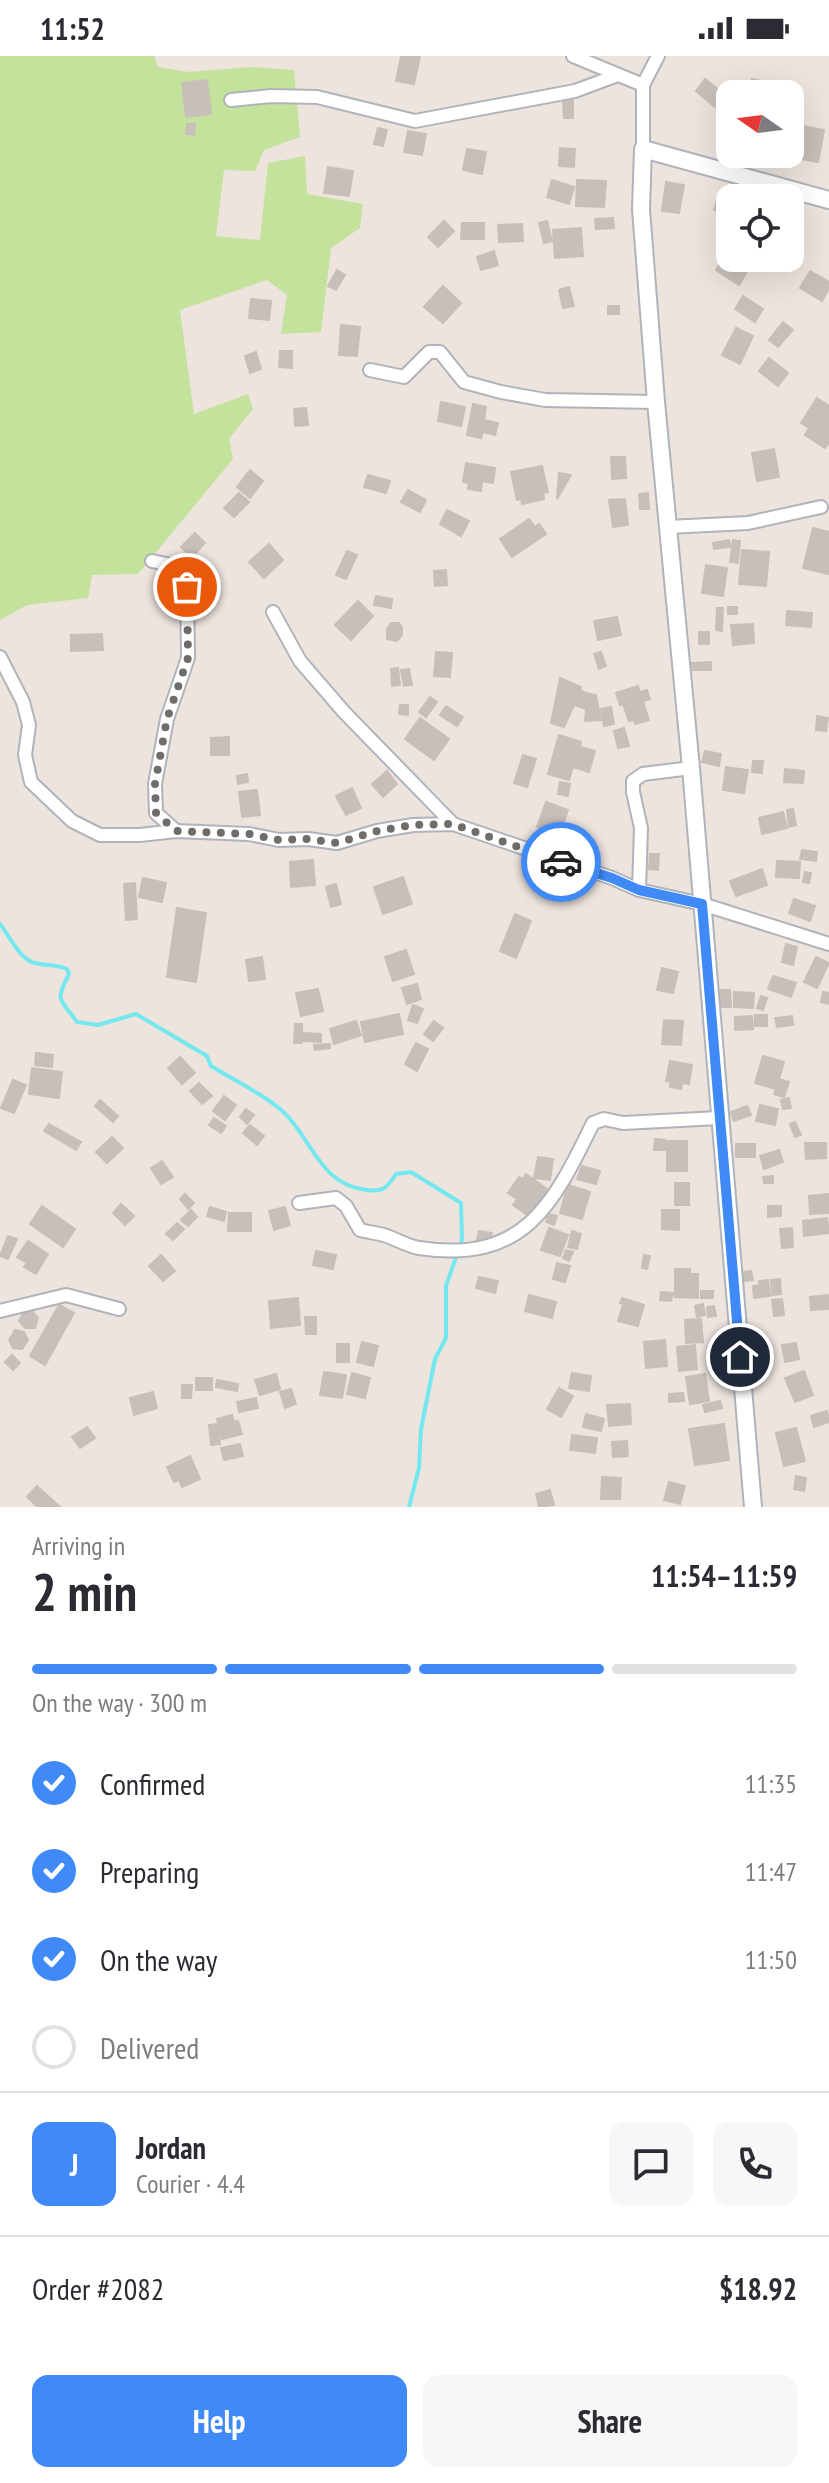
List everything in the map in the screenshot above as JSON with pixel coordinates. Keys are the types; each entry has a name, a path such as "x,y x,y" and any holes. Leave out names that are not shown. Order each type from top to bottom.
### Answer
{"street":[{"path":"573,56 643,85"},
{"path":"658,56 643,85 641,209 753,1507"},
{"path":"231,100 271,96 317,97 415,121 575,91 618,75"},
{"path":"643,149 829,200"},
{"path":"370,370 404,377 429,352 440,352 464,382 501,392 545,400 656,402"},
{"path":"668,527 748,523 821,507"},
{"path":"152,561 180,567 187,587 188,658 167,719 155,784 156,813 176,831"},
{"path":"273,612 300,661 344,712 453,824"},
{"path":"0,657 23,702 29,725 25,755 31,782 72,821 100,835 176,831 249,834 279,840 308,839 337,843 377,831 413,825 453,824 639,890 702,904 829,944"},
{"path":"639,890 641,828 633,781 643,774 691,768"},
{"path":"299,1203 336,1198 349,1210 360,1230 420,1249 498,1245 523,1229 561,1189 593,1123 604,1119 623,1123 719,1118"},
{"path":"0,1311 66,1295 119,1309"}],"green space":[{"path":"0,56 154,56 158,67 189,72 252,67 294,70 300,137 264,150 255,171 224,170 216,236 260,240 268,163 305,156 307,194 363,204 360,228 331,248 321,332 281,334 287,295 267,280 180,310 194,414 248,394 253,409 229,439 233,459 138,574 92,575 88,598 27,605 0,620"}],"building":[{"path":"401,56 420,56 414,84 396,81"},
{"path":"705,79 716,88 716,106 715,107 696,91"},
{"path":"207,80 211,114 186,117 182,83"},
{"path":"573,100 573,118 564,118 563,101"},
{"path":"187,124 195,124 194,135 186,134"},
{"path":"804,126 824,130 818,162 804,159"},
{"path":"378,128 387,130 383,146 374,144"},
{"path":"408,131 426,134 422,155 404,152"},
{"path":"560,148 575,149 574,167 559,166"},
{"path":"467,149 486,152 482,174 463,170"},
{"path":"328,167 353,171 349,196 324,193"},
{"path":"552,180 574,187 569,204 547,197"},
{"path":"577,180 606,181 604,207 576,206"},
{"path":"666,182 684,185 679,213 662,211"},
{"path":"613,218 614,228 596,229 595,219"},
{"path":"444,221 454,231 438,247 428,237"},
{"path":"547,221 552,241 544,243 539,223"},
{"path":"462,223 484,223 484,239 461,239"},
{"path":"522,224 523,241 499,242 498,225"},
{"path":"581,228 583,256 555,258 553,230"},
{"path":"494,251 498,265 481,270 477,257"},
{"path":"337,270 345,275 336,290 328,286"},
{"path":"810,271 829,282 822,301 800,288"},
{"path":"719,272 747,272 739,285"},
{"path":"443,286 461,303 443,323 424,307"},
{"path":"569,287 574,306 563,308 559,290"},
{"path":"743,296 763,309 755,322 735,309"},
{"path":"251,299 271,301 269,320 249,318"},
{"path":"608,306 619,306 619,314 608,314"},
{"path":"783,322 793,330 778,347 769,340"},
{"path":"341,325 360,327 357,356 339,355"},
{"path":"736,328 753,336 740,364 722,355"},
{"path":"280,351 292,351 292,368 279,367"},
{"path":"256,352 261,369 250,373 245,356"},
{"path":"769,358 788,373 778,386 759,371"},
{"path":"817,398 829,406 829,443 825,448 805,435 809,428 801,423"},
{"path":"441,402 465,407 461,426 438,421"},
{"path":"473,404 486,407 484,420 498,423 495,435 483,432 481,438 467,435"},
{"path":"306,408 308,425 295,426 294,409"},
{"path":"774,449 779,477 757,481 752,453"},
{"path":"611,457 625,457 626,478 612,479"},
{"path":"466,463 495,468 493,483 482,481 481,491 468,489 469,483 463,482"},
{"path":"542,466 548,492 543,493 544,499 522,504 521,499 517,500 511,472"},
{"path":"250,470 263,481 250,498 237,487"},
{"path":"559,473 571,475 557,499"},
{"path":"368,475 390,481 386,493 364,487"},
{"path":"408,490 426,500 420,512 401,502"},
{"path":"239,493 249,502 234,517 224,508"},
{"path":"648,493 649,509 640,509 639,494"},
{"path":"625,499 628,525 613,527 609,500"},
{"path":"447,510 469,521 461,536 440,524"},
{"path":"529,519 535,527 539,524 546,534 512,557 500,539"},
{"path":"813,528 829,532 828,574 803,568"},
{"path":"195,533 205,543 192,557 181,547"},
{"path":"729,540 731,547 714,549 713,543"},
{"path":"733,540 740,541 738,563 730,562"},
{"path":"269,544 283,560 264,578 249,562"},
{"path":"742,550 769,552 766,586 739,584"},
{"path":"347,551 357,555 346,579 336,575"},
{"path":"706,565 727,568 723,596 702,593"},
{"path":"446,570 447,585 435,586 434,571"},
{"path":"376,596 392,599 391,608 374,605"},
{"path":"358,601 373,616 351,640 335,625"},
{"path":"728,607 737,607 737,614 728,614"},
{"path":"717,608 723,608 722,631 716,630"},
{"path":"787,611 812,613 811,627 786,625"},
{"path":"617,617 621,635 598,640 594,621"},
{"path":"391,623 399,623 402,627 402,635 397,641 387,639 387,629"},
{"path":"753,624 754,643 733,645 731,625"},
{"path":"699,632 709,632 709,644 699,644"},
{"path":"102,634 103,650 71,651 71,635"},
{"path":"436,652 452,653 450,677 434,676"},
{"path":"601,652 606,666 599,669 594,654"},
{"path":"711,662 711,670 693,670 692,663"},
{"path":"398,668 400,685 392,686 391,669"},
{"path":"409,669 412,685 404,686 401,670"},
{"path":"560,678 581,687 580,690 586,693 596,695 601,720 585,721 586,709 574,705 564,727 551,723"},
{"path":"638,686 640,692 647,690 650,699 643,701 649,720 635,724 634,720 629,721 616,693"},
{"path":"430,697 437,702 426,717 419,712"},
{"path":"400,705 408,705 408,715 399,714"},
{"path":"446,706 463,717 457,726 440,715"},
{"path":"611,707 614,724 604,726 601,709"},
{"path":"817,716 828,718 826,731 816,730"},
{"path":"420,718 449,739 434,760 405,739"},
{"path":"624,728 629,746 618,748 614,731"},
{"path":"559,735 581,742 580,747 595,751 589,772 573,767 569,780 548,774"},
{"path":"229,737 229,755 211,755 211,738"},
{"path":"705,751 721,754 719,766 702,762"},
{"path":"523,755 536,759 527,787 514,783"},
{"path":"753,761 763,761 762,773 752,772"},
{"path":"726,767 748,770 744,793 723,790"},
{"path":"785,769 804,771 803,783 784,782"},
{"path":"387,771 397,784 383,797 372,784"},
{"path":"247,774 248,782 238,784 237,776"},
{"path":"560,782 570,784 568,796 558,794"},
{"path":"352,788 361,808 346,815 336,796"},
{"path":"257,790 260,815 242,817 239,792"},
{"path":"546,802 568,810 561,829 556,827 554,833 537,827"},
{"path":"793,809 796,825 789,827 787,810"},
{"path":"783,812 787,828 762,834 759,818"},
{"path":"802,850 817,852 816,861 800,859"},
{"path":"650,854 659,854 658,870 649,869"},
{"path":"313,860 315,885 291,887 290,862"},
{"path":"777,861 800,862 799,878 776,877"},
{"path":"762,869 767,885 736,896 730,881"},
{"path":"805,872 811,873 809,883 803,882"},
{"path":"403,877 412,904 383,914 374,887"},
{"path":"143,878 166,883 162,902 139,897"},
{"path":"135,883 137,919 126,920 124,884"},
{"path":"336,884 341,904 331,907 326,887"},
{"path":"794,899 815,906 810,921 789,913"},
{"path":"177,908 206,913 196,982 167,977"},
{"path":"515,914 531,921 516,958 500,951"},
{"path":"786,944 797,947 793,965 782,962"},
{"path":"406,950 414,974 393,981 385,957"},
{"path":"262,957 265,979 249,981 246,960"},
{"path":"816,957 829,963 817,988 804,982"},
{"path":"662,968 678,972 673,993 657,990"},
{"path":"773,976 796,983 791,997 768,989"},
{"path":"417,984 421,999 407,1004 402,988"},
{"path":"318,989 323,1011 301,1016 296,993"},
{"path":"716,990 730,990 731,1007 717,1007"},
{"path":"734,992 754,993 753,1008 734,1007"},
{"path":"823,992 829,993 829,1004 821,1002"},
{"path":"761,996 767,998 763,1010 757,1008"},
{"path":"413,1005 423,1009 417,1023 408,1020"},
{"path":"399,1014 403,1034 365,1042 361,1022"},
{"path":"755,1015 767,1015 767,1026 755,1026"},
{"path":"752,1016 753,1029 735,1030 735,1017"},
{"path":"792,1016 793,1025 777,1027 775,1018"},
{"path":"664,1020 683,1021 681,1045 662,1044"},
{"path":"356,1021 361,1035 334,1044 330,1029"},
{"path":"434,1021 443,1028 433,1041 424,1034"},
{"path":"295,1024 302,1024 302,1043 294,1043"},
{"path":"304,1033 321,1034 321,1042 304,1041"},
{"path":"416,1043 428,1049 417,1071 405,1064"},
{"path":"330,1044 330,1048 315,1050 314,1045"},
{"path":"36,1053 53,1055 52,1067 35,1065"},
{"path":"763,1056 784,1062 779,1079 789,1082 784,1097 774,1094 776,1089 755,1083"},
{"path":"180,1057 195,1073 182,1084 168,1068"},
{"path":"670,1061 692,1065 689,1084 682,1083 681,1089 670,1087 671,1082 666,1081"},
{"path":"32,1068 62,1072 59,1098 29,1094"},
{"path":"13,1080 26,1085 14,1113 1,1108"},
{"path":"199,1083 212,1096 202,1104 190,1091"},
{"path":"224,1096 236,1105 225,1120 213,1111"},
{"path":"789,1098 791,1108 783,1109 781,1100"},
{"path":"100,1100 118,1116 113,1122 95,1106"},
{"path":"760,1105 778,1109 775,1125 756,1121"},
{"path":"747,1106 751,1115 734,1121 731,1112"},
{"path":"246,1109 254,1115 247,1124 240,1117"},
{"path":"214,1118 226,1126 221,1133 209,1125"},
{"path":"795,1122 801,1135 795,1137 790,1124"},
{"path":"49,1124 81,1142 76,1150 44,1131"},
{"path":"250,1125 264,1136 257,1145 243,1133"},
{"path":"112,1137 123,1148 107,1163 96,1152"},
{"path":"655,1139 665,1140 665,1150 654,1150"},
{"path":"667,1141 687,1141 687,1171 667,1171"},
{"path":"805,1143 826,1143 826,1158 806,1159"},
{"path":"736,1144 755,1144 755,1157 736,1157"},
{"path":"779,1150 783,1162 764,1169 760,1156"},
{"path":"538,1157 553,1159 550,1180 534,1178"},
{"path":"162,1161 173,1177 161,1184 151,1168"},
{"path":"582,1166 600,1171 596,1184 577,1179"},
{"path":"526,1174 547,1189 529,1216 513,1205 517,1199 508,1193 519,1177 523,1179"},
{"path":"773,1176 773,1183 764,1183 763,1177"},
{"path":"675,1183 689,1183 689,1205 675,1205"},
{"path":"568,1185 590,1192 582,1219 560,1213"},
{"path":"185,1194 194,1203 188,1209 180,1199"},
{"path":"829,1194 829,1213 810,1214 809,1196"},
{"path":"121,1204 134,1216 125,1225 113,1213"},
{"path":"42,1206 75,1229 63,1247 30,1224"},
{"path":"768,1206 781,1206 781,1216 768,1217"},
{"path":"210,1207 226,1212 224,1221 207,1216"},
{"path":"285,1207 290,1225 274,1230 269,1211"},
{"path":"191,1210 197,1217 188,1226 181,1220"},
{"path":"662,1210 679,1210 679,1230 662,1229"},
{"path":"229,1213 251,1213 251,1231 228,1231"},
{"path":"549,1214 557,1216 554,1225 546,1222"},
{"path":"827,1218 829,1233 804,1236 803,1221"},
{"path":"177,1223 184,1229 173,1240 166,1234"},
{"path":"549,1228 568,1235 560,1256 541,1250"},
{"path":"792,1228 793,1247 782,1248 780,1229"},
{"path":"479,1231 492,1233 490,1242 477,1240"},
{"path":"572,1231 581,1234 577,1249 568,1247"},
{"path":"8,1236 17,1239 8,1259 0,1256"},
{"path":"28,1241 48,1254 36,1274 24,1267 27,1263 17,1257"},
{"path":"566,1250 573,1252 569,1261 563,1258"},
{"path":"316,1251 336,1255 333,1269 313,1265"},
{"path":"161,1255 175,1271 163,1281 149,1266"},
{"path":"644,1255 650,1256 647,1269 642,1268"},
{"path":"557,1263 570,1266 565,1282 553,1279"},
{"path":"675,1269 690,1269 690,1274 698,1274 698,1298 675,1297"},
{"path":"751,1271 753,1280 745,1281 743,1272"},
{"path":"479,1277 498,1281 495,1293 476,1288"},
{"path":"780,1279 781,1294 772,1295 771,1280"},
{"path":"768,1280 770,1296 754,1298 753,1286 760,1285 759,1281"},
{"path":"701,1291 713,1291 713,1298 701,1298"},
{"path":"661,1292 673,1293 671,1301 660,1300"},
{"path":"529,1295 556,1302 552,1318 525,1311"},
{"path":"829,1295 829,1309 811,1310 810,1297"},
{"path":"298,1298 300,1325 271,1328 269,1301"},
{"path":"622,1298 644,1305 643,1310 620,1303"},
{"path":"782,1299 784,1315 774,1316 772,1300"},
{"path":"703,1304 705,1315 697,1317 695,1306"},
{"path":"59,1305 74,1313 45,1365 30,1356"},
{"path":"623,1305 642,1311 638,1326 618,1321"},
{"path":"714,1306 716,1316 708,1317 707,1307"},
{"path":"32,1311 38,1318 35,1328 25,1328 19,1321 24,1312"},
{"path":"305,1317 316,1317 316,1334 306,1334"},
{"path":"701,1319 703,1342 686,1343 685,1320"},
{"path":"15,1330 24,1332 28,1340 22,1349 13,1348 9,1340"},
{"path":"665,1340 667,1366 646,1368 644,1342"},
{"path":"362,1342 378,1346 373,1366 357,1362"},
{"path":"796,1343 799,1359 785,1362 782,1345"},
{"path":"337,1344 349,1344 349,1362 337,1362"},
{"path":"695,1345 697,1369 679,1371 677,1347"},
{"path":"12,1355 20,1363 13,1370 5,1362"},
{"path":"804,1371 813,1395 795,1402 785,1378"},
{"path":"324,1372 346,1375 342,1398 320,1395"},
{"path":"352,1373 370,1378 365,1398 347,1394"},
{"path":"572,1373 591,1376 589,1391 569,1388"},
{"path":"276,1374 280,1389 260,1395 255,1380"},
{"path":"705,1374 709,1401 690,1404 686,1377"},
{"path":"196,1378 212,1378 212,1390 196,1390"},
{"path":"217,1380 238,1384 237,1391 216,1387"},
{"path":"182,1385 192,1385 191,1398 182,1398"},
{"path":"559,1388 573,1396 561,1417 547,1409"},
{"path":"291,1389 296,1404 285,1408 280,1392"},
{"path":"153,1392 157,1408 134,1415 130,1398"},
{"path":"683,1393 684,1401 669,1402 669,1394"},
{"path":"256,1398 258,1408 239,1412 237,1402"},
{"path":"720,1401 722,1408 705,1412 703,1405"},
{"path":"630,1404 631,1424 609,1426 607,1405"},
{"path":"827,1411 829,1422 814,1427 811,1416"},
{"path":"586,1414 604,1419 601,1431 583,1427"},
{"path":"232,1415 234,1422 238,1421 242,1434 222,1439 217,1419"},
{"path":"218,1424 220,1444 211,1445 209,1425"},
{"path":"724,1424 729,1460 695,1465 689,1429"},
{"path":"87,1427 95,1438 80,1448 72,1437"},
{"path":"796,1428 805,1461 784,1466 776,1433"},
{"path":"572,1435 597,1438 595,1453 570,1450"},
{"path":"627,1441 628,1456 613,1457 612,1442"},
{"path":"240,1444 243,1456 224,1460 221,1448"},
{"path":"190,1456 200,1479 182,1487 179,1480 174,1482 167,1467"},
{"path":"796,1476 806,1478 804,1491 794,1489"},
{"path":"602,1477 621,1478 620,1499 601,1499"},
{"path":"669,1482 685,1486 680,1504 664,1500"},
{"path":"37,1486 60,1507 38,1507 27,1497"},
{"path":"550,1490 554,1505 539,1507 536,1494"}],"waterway":[{"path":"0,924 30,961 67,969 69,974 61,999 77,1022 98,1025 136,1014 207,1056 211,1066 275,1105 336,1178 350,1186 381,1190 396,1174 411,1172 461,1203 462,1240 446,1286 446,1338 435,1359 421,1429 419,1468 409,1507"}],"way so far":[{"path":"187,587 188,658 167,719 155,784 156,813 176,831 249,834 279,840 308,839 337,843 377,831 413,825 453,824 561,862"}],"route":[{"path":"561,862 639,890 702,904 740,1357"}]}
